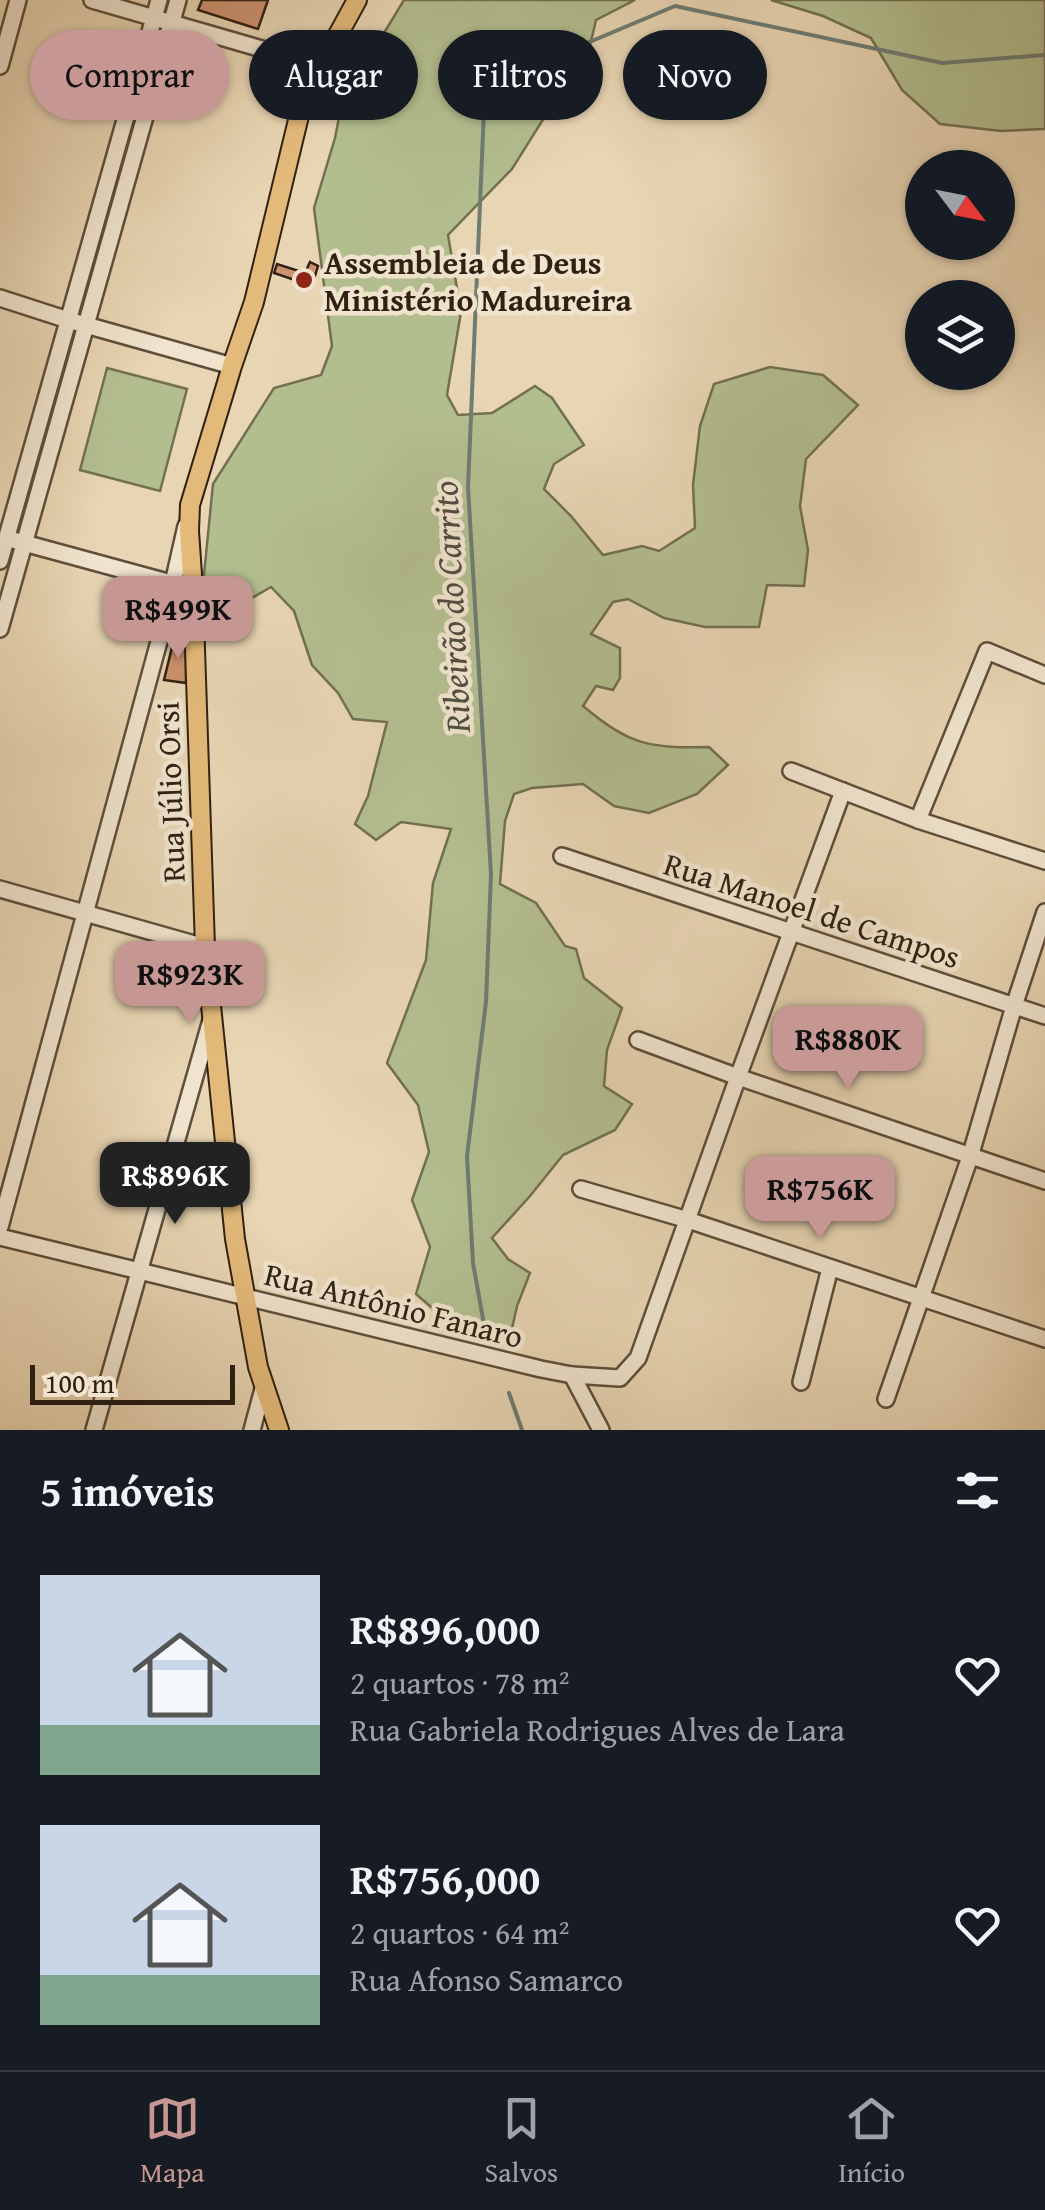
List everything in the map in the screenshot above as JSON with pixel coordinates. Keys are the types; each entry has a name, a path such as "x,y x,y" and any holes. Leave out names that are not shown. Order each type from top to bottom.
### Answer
{"main road":[{"name":"Rua Júlio Orsi","path":"341,30 357,0"},
{"name":"Rua Júlio Orsi","path":"279,1430 258,1367 235,1239 205,947 189,531 190,505 254,302 298,120"}],"street":[{"path":"0,66 18,0"},
{"path":"92,0 249,46"},
{"path":"0,561 3,537 159,0"},
{"path":"0,629 178,0"},
{"path":"0,298 232,366"},
{"path":"0,1228 164,623 190,505"},
{"path":"3,537 172,584 194,599 173,609 164,623"},
{"path":"918,820 987,651 1045,675"},
{"path":"791,771 918,820 1045,861"},
{"path":"688,1220 843,791"},
{"name":"Rua Manoel de Campos","path":"562,856 1045,1016"},
{"path":"0,889 205,947"},
{"path":"886,1399 970,1157 1045,912"},
{"path":"94,1430 213,1012"},
{"path":"638,1040 738,1078 1045,1181"},
{"path":"581,1189 688,1220 1045,1339"},
{"name":"Rua Antônio Fanaro","path":"0,1237 541,1369 620,1378 638,1358 688,1220"},
{"path":"802,1382 830,1268"},
{"path":"572,1375 601,1430"},
{"path":"252,1430 264,1386"}],"green space":[{"path":"404,0 635,0 596,20 594,30 438,30 438,120 543,120 512,169 448,235 461,312 447,395 458,415 492,413 535,386 552,398 584,445 554,464 544,489 603,555 642,546 659,551 695,528 693,485 700,426 714,384 770,367 823,375 858,405 806,459 800,506 808,550 804,586 767,585 759,627 705,627 664,618 628,599 613,602 591,634 620,648 620,678 613,690 596,686 583,706 628,737 671,747 709,747 728,765 697,794 649,813 614,806 583,784 532,788 514,794 505,821 500,884 536,903 565,946 576,949 584,978 622,1008 607,1050 604,1086 632,1104 615,1130 563,1155 492,1238 508,1259 530,1273 506,1341 462,1334 416,1294 430,1247 412,1200 429,1152 418,1105 387,1063 426,960 433,883 451,829 401,822 376,840 355,824 368,796 387,722 353,719 338,693 312,665 294,611 271,587 236,607 203,585 213,484 274,388 321,375 332,346 314,208 338,120 418,120 418,30 386,30"},
{"path":"771,0 1045,0 1045,129 1001,131 940,124 902,90 871,38 823,16"},
{"path":"107,368 187,389 160,491 80,470"}],"building":[{"path":"202,0 268,0 258,29 198,10"},
{"name":"Assembleia de Deus Ministério Madureira","path":"310,262 318,266 312,286 274,273 277,264 305,273"},
{"path":"186,634 186,683 164,680 175,635"}],"waterway":[{"path":"675,6 942,63 1045,55"},
{"name":"Ribeirão do Carrito","path":"485,1330 473,1263 467,1156 486,1002 491,874 468,487 485,86 675,6"},
{"name":"Ribeirão do Carrito","path":"509,1393 522,1430"}],"place":[{"name":"Assembleia de Deus Ministério Madureira","path":"304,280"}]}
